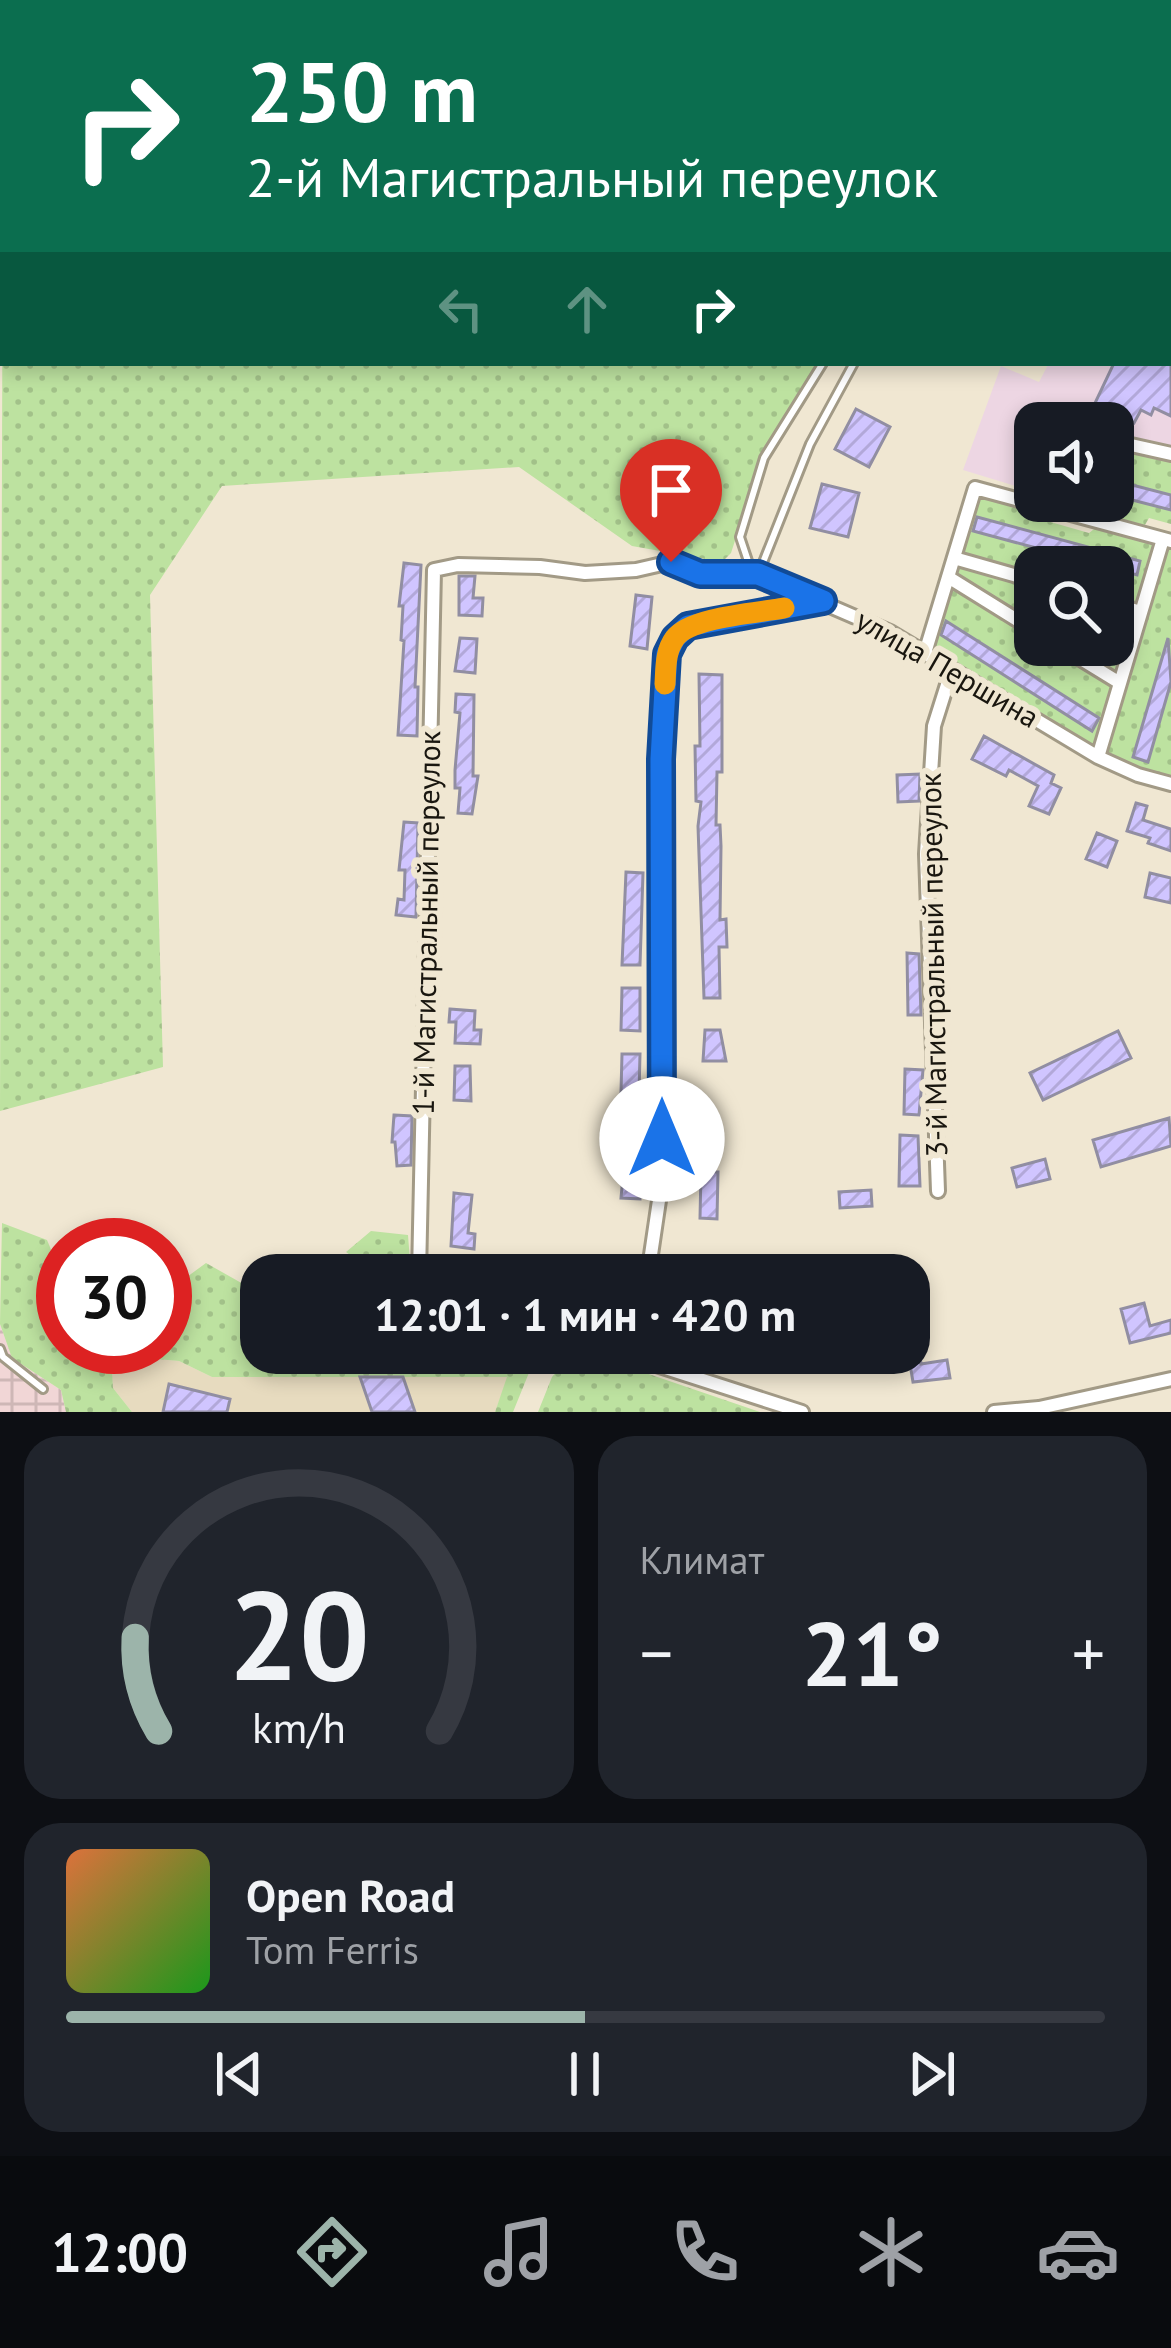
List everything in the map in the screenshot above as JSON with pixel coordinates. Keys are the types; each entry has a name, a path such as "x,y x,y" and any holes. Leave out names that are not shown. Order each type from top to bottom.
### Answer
{"street":[{"path":"1134,446 1171,454"},
{"path":"925,652 975,488 1014,499"},
{"path":"1098,757 1167,540 1101,522"},
{"path":"954,558 1014,575"},
{"name":"улица Першина","path":"434,571 458,566 540,567 584,573 671,562 700,574 755,574 823,601 925,652 1098,757 1138,776 1171,784"},
{"name":"1-й Магистральный переулок","path":"419,1254 434,571"},
{"path":"948,577 1014,618"},
{"path":"651,1254 662,1187 661,759 667,654 688,626 823,601"},
{"path":"1134,610 1142,612"},
{"path":"1092,666 1120,683"},
{"name":"3-й Магистральный переулок","path":"938,1191 926,854 934,726 952,669"},
{"path":"688,1374 802,1412"},
{"path":"994,1412 1039,1408 1171,1379"}],"lane":[{"path":"755,574 740,536 764,458 821,366"},
{"path":"755,574 810,444 852,366"},
{"path":"0,1349 3,1357 43,1389"}],"shaded area":[{"path":"1001,366 1039,382 1047,366 1171,366 1171,447 1134,437 1134,402 1014,402 1014,486 963,470"},
{"path":"0,1324 12,1358 61,1390 66,1412 0,1412"},
{"path":"192,1367 212,1377 508,1377 495,1412 132,1412 113,1388 112,1374 192,1374"}],"green space":[{"path":"2,366 817,366 762,457 731,553 722,562 632,546 519,467 222,486 150,595 163,1067 0,1111"},
{"path":"1134,450 1171,458 1171,524 1149,518 1142,530 1115,522 1134,522"},
{"path":"978,492 1014,502 1014,522 1050,522 1089,533 1098,526 1159,542 1140,609 1134,607 1134,546 1014,546 1014,572 958,556"},
{"path":"1165,544 1171,546 1171,780 1138,773 1102,755 1129,666 1134,666 1134,648"},
{"path":"955,563 1014,581 1014,612 952,574"},
{"path":"950,581 1014,621 1014,666 1086,666 1116,685 1096,752 928,650"},
{"path":"1101,666 1120,666 1117,676"},
{"path":"2,1223 36,1236 36,1374 12,1358 0,1324"},
{"path":"371,1231 408,1235 409,1254 346,1252"},
{"path":"206,1263 240,1282 240,1374 528,1374 513,1412 495,1412 507,1377 212,1377 192,1367 192,1273"},
{"path":"36,1374 112,1374 113,1388 132,1412 66,1412 61,1390"},
{"path":"649,1374 760,1412 538,1412 552,1377"}],"building":[{"path":"1113,366 1171,366 1171,416 1154,408 1151,415 1141,410 1134,423 1134,402 1095,402"},
{"path":"856,409 890,427 869,467 835,449"},
{"path":"822,484 859,493 848,537 810,528"},
{"path":"1134,485 1171,495 1171,510 1134,500"},
{"path":"977,517 1084,546 1029,546 973,531"},
{"path":"404,563 421,565 417,736 398,735"},
{"path":"459,576 475,576 473,598 483,598 482,616 459,615"},
{"path":"636,595 652,597 647,649 630,646"},
{"path":"946,621 1099,718 1092,731 941,635"},
{"path":"460,638 477,639 475,673 455,671"},
{"path":"1168,638 1171,682 1148,762 1133,757"},
{"path":"699,674 722,675 722,772 717,772 716,825 720,825 721,846 720,920 726,919 727,947 719,947 720,998 704,998 701,802 696,801 695,746 700,746"},
{"path":"456,694 474,695 473,776 478,776 472,814 458,813 460,788 455,788 455,770 460,713 455,712"},
{"path":"984,736 1054,775 1051,783 1061,788 1049,814 1029,806 1038,786 1009,770 1006,776 972,759"},
{"path":"920,774 919,801 898,802 897,775"},
{"path":"1136,803 1147,806 1143,820 1171,829 1171,851 1127,831"},
{"path":"404,822 418,823 416,917 396,915 398,899 404,900 405,870 399,870"},
{"path":"1097,833 1117,841 1107,867 1086,859"},
{"path":"626,872 643,873 640,965 622,965"},
{"path":"1150,873 1171,878 1171,903 1145,897"},
{"path":"907,953 919,954 921,1015 908,1015"},
{"path":"622,988 640,988 640,1031 621,1030"},
{"path":"450,1009 475,1011 474,1030 481,1030 480,1044 455,1043 456,1022 449,1022"},
{"path":"705,1030 720,1030 726,1061 703,1061"},
{"path":"1118,1031 1131,1058 1043,1100 1030,1073"},
{"path":"622,1054 640,1054 639,1093 621,1092"},
{"path":"455,1066 470,1066 471,1101 454,1100"},
{"path":"905,1069 923,1070 919,1115 904,1114"},
{"path":"394,1115 412,1116 411,1165 397,1166"},
{"path":"612,1116 642,1118 640,1199 621,1198 627,1134 611,1133"},
{"path":"1169,1118 1171,1146 1101,1167 1093,1140"},
{"path":"900,1135 918,1136 920,1186 899,1186"},
{"path":"1045,1159 1050,1179 1017,1187 1012,1168"},
{"path":"701,1172 718,1172 717,1219 700,1218"},
{"path":"871,1190 872,1206 840,1208 839,1192"},
{"path":"454,1193 472,1195 468,1233 475,1234 474,1249 451,1246"},
{"path":"1144,1303 1150,1326 1171,1320 1171,1333 1130,1343 1121,1309"},
{"path":"947,1360 950,1378 913,1382 912,1374 930,1374 930,1363"},
{"path":"360,1377 403,1377 415,1412 372,1412"},
{"path":"169,1384 230,1399 227,1412 163,1412"}],"slow traffic":[{"path":"665,684 667,654 688,626 784,608"}],"route":[{"path":"662,1139 661,759 667,654 688,626 823,601 758,574 700,574 671,562"}]}
